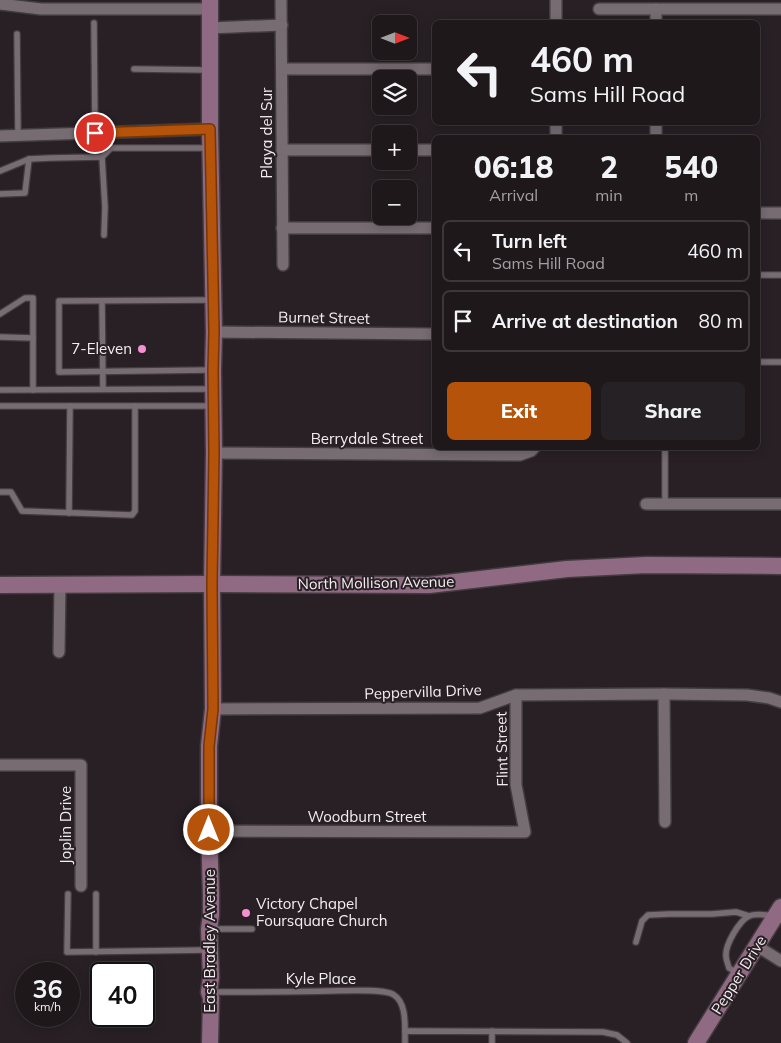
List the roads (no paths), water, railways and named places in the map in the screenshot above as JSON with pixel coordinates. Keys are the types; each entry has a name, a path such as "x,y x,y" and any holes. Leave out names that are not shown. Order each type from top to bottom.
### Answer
{"street":[{"name":"Playa del Sur","path":"282,0 283,265"},
{"path":"556,0 556,20"},
{"path":"0,4 41,9 210,4"},
{"name":"East Bradley Avenue","path":"210,4 210,148 214,332 213,709 209,746 210,1043"},
{"path":"599,9 781,9"},
{"path":"656,9 656,20"},
{"path":"210,28 282,25"},
{"path":"282,69 432,69"},
{"path":"0,136 210,129"},
{"path":"282,150 372,150"},
{"path":"417,150 432,150"},
{"path":"760,213 781,212"},
{"path":"282,228 432,228"},
{"name":"Burnet Street","path":"214,332 432,334"},
{"name":"Berrydale Street","path":"214,453 520,455 532,450"},
{"path":"646,504 781,504"},
{"name":"North Mollison Avenue","path":"0,585 429,585 567,569 646,564 781,566"},
{"path":"59,652 60,585"},
{"path":"664,694 665,822"},
{"name":"Peppervilla Drive","path":"213,709 480,708 516,695 747,695 781,702"},
{"name":"Flint Street","path":"516,695 516,785 526,832"},
{"name":"Joplin Drive","path":"0,765 81,765 81,886"},
{"name":"Woodburn Street","path":"209,830 526,832"},
{"name":"Pepper Drive","path":"696,1043 778,912"},
{"path":"757,946 781,961"}],"lane":[{"path":"94,23 95,133"},
{"path":"17,34 18,135"},
{"path":"134,69 210,70"},
{"path":"0,171 29,159 102,157 111,148 210,148"},
{"path":"102,157 105,207 104,235"},
{"path":"0,194 25,193 29,159"},
{"path":"760,275 781,275"},
{"path":"0,314 25,298 33,298 34,390"},
{"path":"102,300 102,390"},
{"path":"213,300 59,301 59,372 213,370"},
{"path":"0,337 33,338"},
{"path":"760,362 781,362"},
{"path":"0,390 213,389"},
{"path":"0,406 214,406"},
{"path":"69,513 70,406"},
{"path":"0,492 11,492 22,511 132,515 135,511 135,406"},
{"path":"665,504 666,450"},
{"path":"68,894 68,952 209,950"},
{"path":"96,894 96,952"},
{"path":"636,942 642,921 648,916 736,912 749,916 778,912"},
{"path":"739,974 729,968 726,956 729,944 738,927 749,916"},
{"path":"209,929 252,929"},
{"name":"Kyle Place","path":"209,992 390,992 397,997 402,1007 405,1031"},
{"path":"405,1043 405,1031 609,1033 617,1035 627,1043"},
{"path":"492,1031 492,1043"}],"place":[{"name":"7-Eleven","path":"142,349"},
{"name":"Victory Chapel Foursquare Church","path":"246,913"}]}
